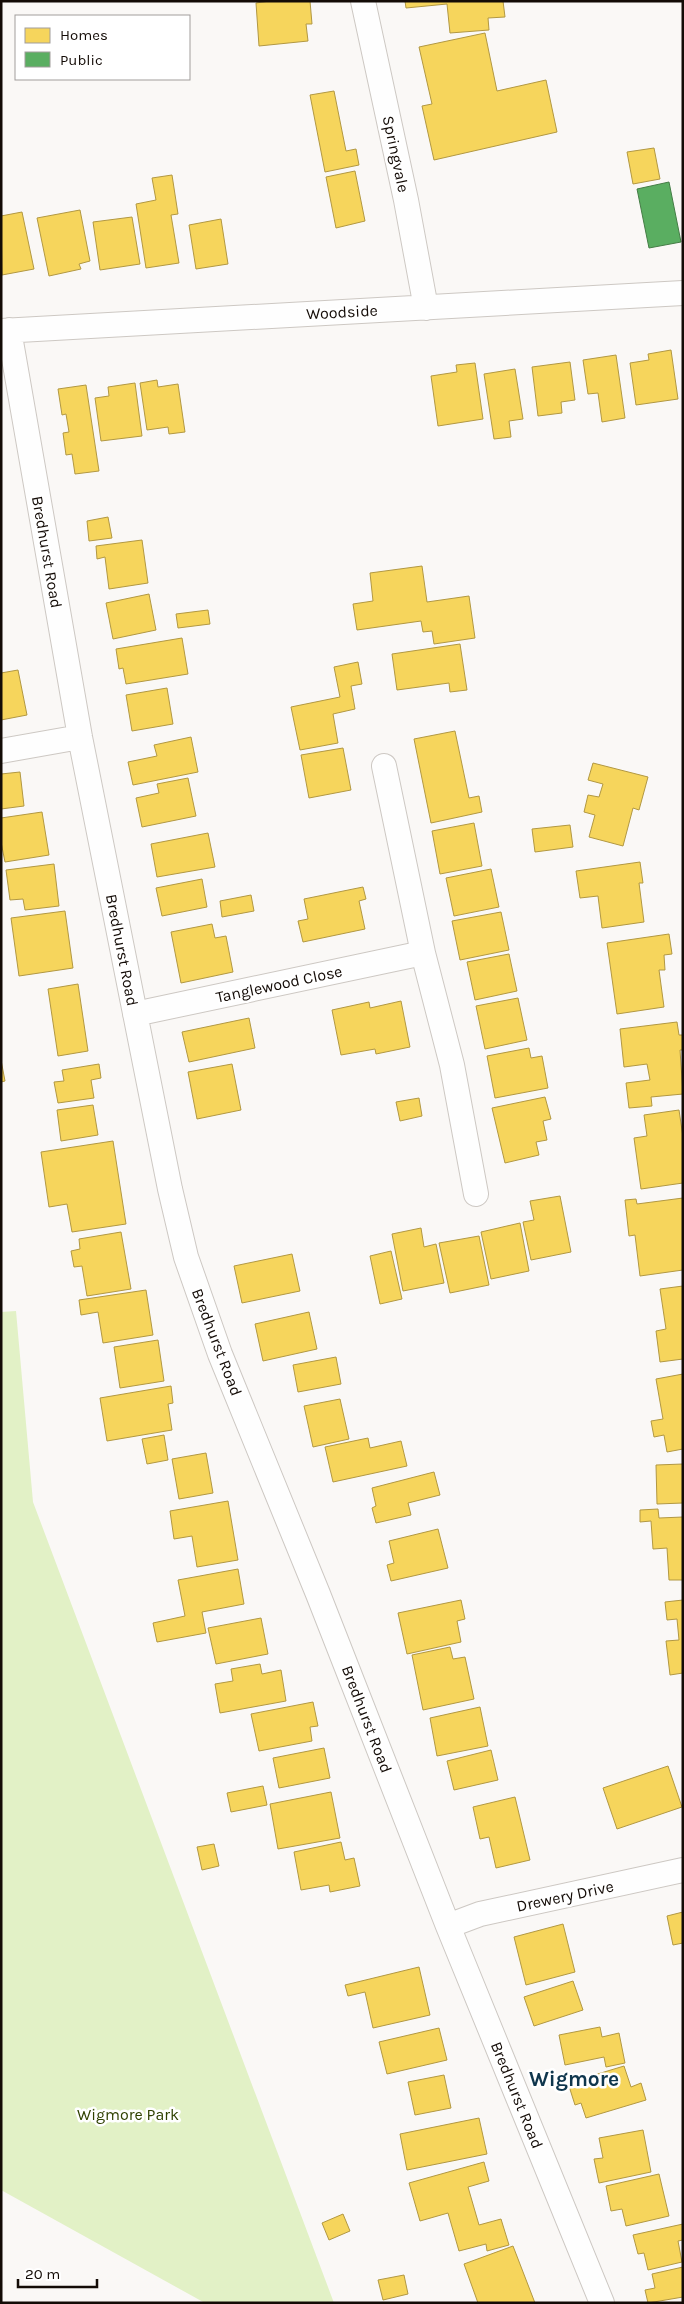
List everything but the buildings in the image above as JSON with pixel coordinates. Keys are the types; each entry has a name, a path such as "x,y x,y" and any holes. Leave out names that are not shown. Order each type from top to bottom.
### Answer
{"street":[{"name":"Springvale","path":"362,1 406,200 426,308"},
{"name":"Woodside","path":"5,331 683,294"},
{"name":"Bredhurst Road","path":"5,331 80,737 170,1189 199,1298 448,1926 602,2303"},
{"path":"1,750 80,737"},
{"path":"384,766 422,953 452,1064 476,1194"},
{"name":"Tanglewood Close","path":"135,1014 422,953"},
{"name":"Drewery Drive","path":"448,1926 480,1914 683,1870"}],"green space":[{"name":"Wigmore Park","path":"16,1311 33,1502 334,2303 205,2303 1,2190 1,1312"}],"district":[{"name":"Wigmore","path":"574,2079"}]}
